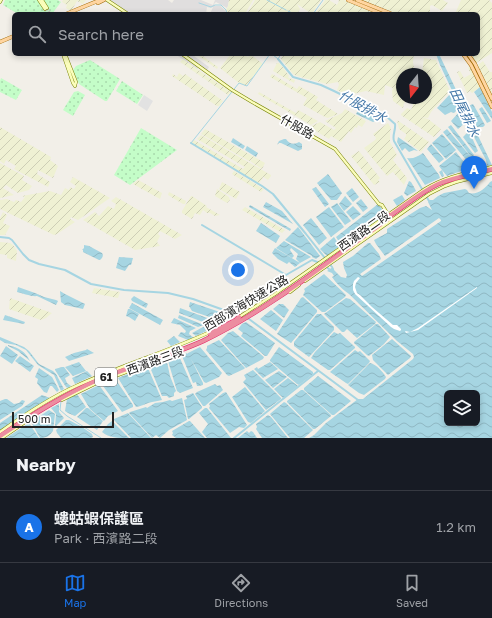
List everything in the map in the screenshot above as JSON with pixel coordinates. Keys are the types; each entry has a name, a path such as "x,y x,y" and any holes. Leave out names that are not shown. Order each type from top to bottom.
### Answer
{"highway":[{"name":"西部濱海快速公路","path":"62,396 100,379 202,341 297,285 422,194 452,181 492,170"},
{"name":"西部濱海快速公路","path":"1,435 30,414 62,396 113,372 210,334 242,318"},
{"path":"202,341 221,333"}],"main road":[{"path":"71,12 100,0"},
{"path":"76,12 104,0"},
{"path":"348,0 377,12"},
{"path":"357,0 387,12"},
{"path":"0,41 12,36"},
{"path":"464,56 471,65 492,107"},
{"path":"469,56 475,64 492,99"}],"street":[{"path":"40,0 46,8"},
{"path":"108,0 125,12"},
{"path":"65,56 75,86 76,82 65,56"},
{"name":"什股路","path":"185,56 232,90 335,149 379,204 382,205 390,218"},
{"name":"西濱路二段","path":"248,315 317,265 328,261"},
{"name":"西濱路二段","path":"248,315 280,298 322,270 328,261"},
{"name":"西濱路三段","path":"62,396 196,346 218,335 242,318"},
{"name":"西濱路三段","path":"62,396 118,369 190,342 242,318"}],"shaded area":[{"path":"109,0 168,0 172,3 174,0 201,0 213,5 215,0 229,0 227,8 216,2 214,4 215,6 221,6 226,12 211,12 213,7 207,7 206,12 128,12"},
{"path":"178,56 194,56 209,67 206,72 199,67 197,69"},
{"path":"144,95 153,101 147,111 138,105"}],"green space":[{"path":"5,0 58,0 61,2 54,12 15,12 3,5"},
{"path":"63,0 86,0 83,4 77,1 71,11 66,8 67,5 62,2"},
{"path":"229,0 253,0 246,12 227,12 226,10"},
{"path":"255,0 321,0 313,12 309,12 297,4 300,9 298,12 248,12"},
{"path":"325,0 329,0 337,5 338,0 344,0 374,12 316,12"},
{"path":"363,0 443,0 448,3 442,11 432,5 430,6 430,12 393,12"},
{"path":"461,0 489,0 492,3 492,53 476,63 472,56 480,56 480,12 456,12"},
{"path":"199,56 203,56 218,67 217,69"},
{"path":"229,56 253,56 263,64 246,86 239,83 220,68"},
{"path":"282,56 414,56 414,68 396,68 396,103 393,101 393,88 385,85 384,95 366,91 348,95 337,90 339,85 338,82 327,84 293,74 281,59"},
{"path":"424,58 436,60 450,91 431,112 428,118 421,117 428,119 441,129 434,137 401,115 407,108 411,110 412,104 432,104 432,68 423,68"},
{"path":"183,59 231,92 228,95 180,62"},
{"path":"90,60 120,79 107,101 79,84 73,70 76,66"},
{"path":"483,61 490,72 492,72 492,95 478,65"},
{"path":"277,63 282,66 289,78 295,80 294,83 273,71"},
{"path":"468,68 471,68 480,87 472,93 470,91 467,93 457,72 460,71 464,78 471,74"},
{"path":"179,73 183,76 185,74 223,101 219,106 217,106 172,76 173,74 177,77"},
{"path":"272,74 297,89 299,86 318,97 316,100 338,114 328,118 303,105 307,98 270,77"},
{"path":"1,78 22,90 16,100 0,92"},
{"path":"122,81 143,95 137,104 116,91"},
{"path":"78,91 85,95 73,116 63,110 74,92"},
{"path":"259,92 296,113 298,110 318,121 311,125 258,94"},
{"path":"397,104 404,104 403,108"},
{"path":"345,109 366,121 362,127 358,125 357,128 355,127 351,133 349,131 341,142 331,136 329,139 309,127 320,122 334,130 336,128 325,121 342,113"},
{"path":"397,120 429,142 421,152 404,139 406,134 399,129"},
{"path":"388,123 391,128 390,142 397,155 393,160 407,178 404,185 393,172 397,169 387,176 364,148 375,140 376,138 373,134"},
{"path":"0,127 51,157 50,160 58,166 53,178 38,170 37,174 50,182 48,187 14,169 16,166 6,160 4,164 0,161"},
{"path":"141,128 177,150 130,185 114,175"},
{"path":"205,129 265,163 262,169 250,161 254,158 249,161 201,134"},
{"path":"201,135 271,176 268,180 262,176 263,178 258,183 191,143 194,140 243,169 245,167 197,139"},
{"path":"359,151 380,178 378,180 380,182 374,185 351,156"},
{"path":"0,163 24,176 22,180 32,186 29,190 18,193 6,185 3,188 14,195 0,198"},
{"path":"234,171 264,189 261,192 232,174"},
{"path":"73,177 110,198 78,220 71,217 70,219 75,222 57,234 54,235 0,209 0,200 7,199 14,202 16,200 21,202 25,197 22,196 50,191 61,195 65,188 69,190 70,187 74,189 76,186 70,182"},
{"path":"138,180 162,193 160,199 133,184"},
{"path":"222,182 240,192 236,199 219,189"},
{"path":"217,189 229,197 230,200 227,203 215,196"},
{"path":"169,192 186,201 185,204 168,195"},
{"path":"191,196 220,215 215,216 203,210 200,215 195,213 192,219 182,213"},
{"path":"116,197 182,235 175,239 160,231 158,234 160,236 157,242 160,246 135,250 83,220 95,212 99,216 108,206 114,209 116,204 111,201"},
{"path":"245,207 285,230 282,233 242,210"},
{"path":"3,212 7,215 3,223 10,226 5,235 0,235 0,218"},
{"path":"0,242 10,243 13,245 17,251 16,261 7,258 7,255 0,254"},
{"path":"94,288 120,292 118,298 92,293"},
{"path":"10,298 52,313 41,320 9,309"}],"water":[{"name":"田尾排水","path":"437,56 440,56 492,165 487,166 486,160"},
{"path":"480,87 492,112 492,119 474,92"},
{"path":"451,93 459,108 454,113 451,112 445,115 437,108"},
{"path":"473,104 485,125 483,127 477,127 466,107"},
{"path":"361,105 386,118 373,122 356,114"},
{"path":"482,107 491,121 487,123 479,109"},
{"path":"460,111 465,123 458,129 451,121"},
{"path":"451,125 474,155 472,158 448,127"},
{"path":"447,129 472,158 468,162 443,132"},
{"path":"469,131 478,151 475,153 463,137"},
{"path":"442,134 456,150 446,159 432,143"},
{"path":"398,137 418,151 414,150 409,152 405,148 402,151 397,142"},
{"path":"233,138 245,146 243,149 231,142"},
{"path":"284,139 292,144 299,142 302,144 302,149 298,151 281,143 277,145 279,141"},
{"path":"431,144 444,159 439,163 427,149"},
{"path":"247,146 258,153 256,157 245,150"},
{"path":"456,152 464,162 468,162 476,157 478,161 464,170 447,176 439,166"},
{"path":"423,153 440,178 425,185 407,158 415,157"},
{"path":"442,170 444,176 442,177 439,172"},
{"path":"328,174 342,193 337,200 331,200 317,183"},
{"path":"409,181 416,191 407,196 404,193"},
{"path":"492,181 492,438 309,438 358,399 363,399 414,357 413,354 397,341 340,286 332,277 334,276 332,273 327,271 333,267 341,277 346,278 347,275 343,262 370,243 381,259 360,274 362,276 441,220 439,218 385,256 374,240 387,233 387,229 420,208 426,206 432,210 428,202 444,193 465,189 469,193 475,193 486,187"},
{"path":"316,187 329,204 325,207 312,189"},
{"path":"352,188 359,197 353,202 346,193"},
{"path":"402,195 405,200 397,206 393,200"},
{"path":"345,196 352,204 344,211 339,204"},
{"path":"361,199 368,208 363,212 356,203"},
{"path":"266,202 282,211 293,224 263,207"},
{"path":"337,203 351,221 345,225 331,207"},
{"path":"378,204 386,214 341,245 336,237"},
{"path":"250,205 291,229 290,231 249,207"},
{"path":"353,206 361,214 353,220 346,212"},
{"path":"329,207 344,227 331,237 316,217"},
{"path":"311,218 327,238 319,245 303,225"},
{"path":"261,223 280,236 276,243 256,231"},
{"path":"298,227 320,256 316,259 285,240"},
{"path":"334,237 340,246 327,256 320,249"},
{"path":"284,241 311,257 300,263 296,259 298,254 291,248 290,250 294,256 292,258 276,248"},
{"path":"84,245 102,253 102,258 99,260 83,252 82,250"},
{"path":"275,248 300,263 295,267 289,262 287,264 278,259 272,253"},
{"path":"119,257 133,258 131,265 129,265 125,271 116,268"},
{"path":"324,274 346,295 325,312 322,312 303,295 305,291 304,289"},
{"path":"18,287 58,301 56,305 37,296 17,292"},
{"path":"60,291 85,304 83,309 65,305 61,302"},
{"path":"254,293 261,297 261,300 251,305 249,303"},
{"path":"134,296 148,304 146,308 132,301 131,299"},
{"path":"303,297 317,310 317,312 291,343 277,334"},
{"path":"346,298 350,299 376,322 357,338 347,329 342,332 324,314"},
{"path":"190,302 223,313 226,315 224,322 192,311 189,306"},
{"path":"132,303 163,320 160,325 129,308"},
{"path":"279,304 283,304 289,310 284,318 273,309"},
{"path":"180,308 210,319 210,322 205,325 203,322 179,313"},
{"path":"128,309 139,314 135,321 126,316"},
{"path":"271,310 283,320 276,331 260,319"},
{"path":"317,314 321,314 334,327 334,330 309,357 294,346 294,342"},
{"path":"5,315 25,322 24,324 3,320"},
{"path":"179,315 204,325 198,327 178,318"},
{"path":"174,318 196,328 190,331 189,334 194,338 188,340 178,336 181,332 185,333 186,331 180,325 171,323"},
{"path":"214,321 221,324 196,336 192,333"},
{"path":"246,322 275,343 267,356 265,356 241,336 243,333 238,329"},
{"path":"378,324 390,337 369,356 354,342"},
{"path":"233,331 264,357 263,359 246,368 221,340 228,333"},
{"path":"334,332 338,334 340,333 355,348 330,370 328,370 311,358"},
{"path":"174,336 180,342 171,346 167,341"},
{"path":"0,337 24,347 29,351 39,364 56,374 64,389 61,391 54,375 38,365 26,350 16,345 5,343 0,340"},
{"path":"392,339 411,356 388,375 373,360 372,355"},
{"path":"219,340 245,368 244,369 229,376 227,375 206,350 207,346"},
{"path":"8,345 21,350 30,361 18,351"},
{"path":"6,346 18,355 12,364 0,356"},
{"path":"200,347 222,373 219,377 206,383 191,359 203,383 203,385 197,386 196,382 193,383 182,356"},
{"path":"279,347 313,372 313,374 299,385 297,384 270,361"},
{"path":"87,349 94,353 69,361 65,357 74,353"},
{"path":"355,350 358,352 360,351 370,361 348,384 330,372"},
{"path":"20,356 34,366 30,372 15,361"},
{"path":"179,356 193,388 180,393 177,391 168,361"},
{"path":"163,360 167,362 170,376 176,391 174,396 169,398 167,396 162,396 149,365"},
{"path":"79,362 86,371 73,376 65,367"},
{"path":"270,362 278,369 263,378 254,369 257,367 258,369"},
{"path":"370,363 377,367 386,377 364,395 348,385"},
{"path":"147,366 162,400 136,407 118,378"},
{"path":"64,367 70,375 65,378 67,383 71,386 68,388 55,370"},
{"path":"39,368 52,377 59,390 57,392 52,386 50,386 47,393 44,392 37,383 38,379 35,377"},
{"path":"253,370 281,398 266,410 243,382 246,379 244,375"},
{"path":"87,371 92,376 75,384 72,378"},
{"path":"279,371 287,377 273,388 265,380"},
{"path":"318,376 351,401 334,415 332,415 304,390 304,388"},
{"path":"117,378 118,383 133,405 133,407 122,412 103,386 105,384 104,383"},
{"path":"288,378 298,386 283,398 274,389"},
{"path":"215,384 217,386 220,385 223,390 205,406 203,406 195,394"},
{"path":"99,385 118,411 108,416 104,421 90,409 81,394"},
{"path":"245,387 265,411 251,423 248,422 232,397"},
{"path":"303,390 331,415 315,429 313,429 287,402"},
{"path":"226,392 247,425 244,428 239,427 230,433 209,408 209,404"},
{"path":"193,393 202,408 188,419 184,400 187,399 186,396"},
{"path":"77,394 86,407 75,416 65,411 67,399"},
{"path":"42,395 50,398 0,431 0,423"},
{"path":"182,398 187,420 169,430 160,438 156,435 152,438 129,413 146,407 147,408 155,403"},
{"path":"5,399 14,404 19,403 22,400 25,401 22,406 0,420 0,401"},
{"path":"284,402 313,430 304,438 290,438 270,414"},
{"path":"59,404 59,412 64,418 55,427 56,414 51,408"},
{"path":"86,408 88,408 103,421 97,430 77,417"},
{"path":"207,408 231,438 207,438 202,432 208,424 199,413"},
{"path":"49,410 55,414 53,431 48,436 40,438 31,422"},
{"path":"128,413 151,438 131,438 114,420"},
{"path":"268,415 288,438 262,438 256,429 256,424"},
{"path":"66,420 69,420 82,427 92,434 93,437 61,438 56,430"},
{"path":"112,421 129,438 111,437 102,432"},
{"path":"189,421 205,438 176,438 172,435 172,431"},
{"path":"29,423 39,438 6,438"},
{"path":"247,431 249,433 251,431 253,432 257,438 238,438"}],"pier":[{"path":"358,277 360,278 355,287 357,293 393,325 397,325 401,329 400,331 391,327 355,294 353,284"},
{"path":"477,287 418,330 410,332 418,328"}],"waterway":[{"path":"267,0 286,10"},
{"path":"314,12 323,0"},
{"path":"199,3 211,7 221,5 226,12"},
{"path":"191,143 239,83 247,86 269,56"},
{"name":"什股排水","path":"274,56 278,59 280,56"},
{"name":"什股排水","path":"278,59 293,77 321,85 387,117 395,124 393,137 394,141 429,201"},
{"path":"191,143 273,194 332,267"},
{"path":"202,225 286,275 312,260 320,263"},
{"path":"0,237 9,238 12,240 29,260 65,270 91,284 124,290 168,293 193,299 249,319 358,400"},
{"path":"325,266 329,269"},
{"path":"234,438 318,371"},
{"path":"61,401 60,410 101,438"}],"tunnel":[{"path":"47,8 49,12"}],"place":[{"name":"螻蛄蝦保護區","path":"474,189"}]}
